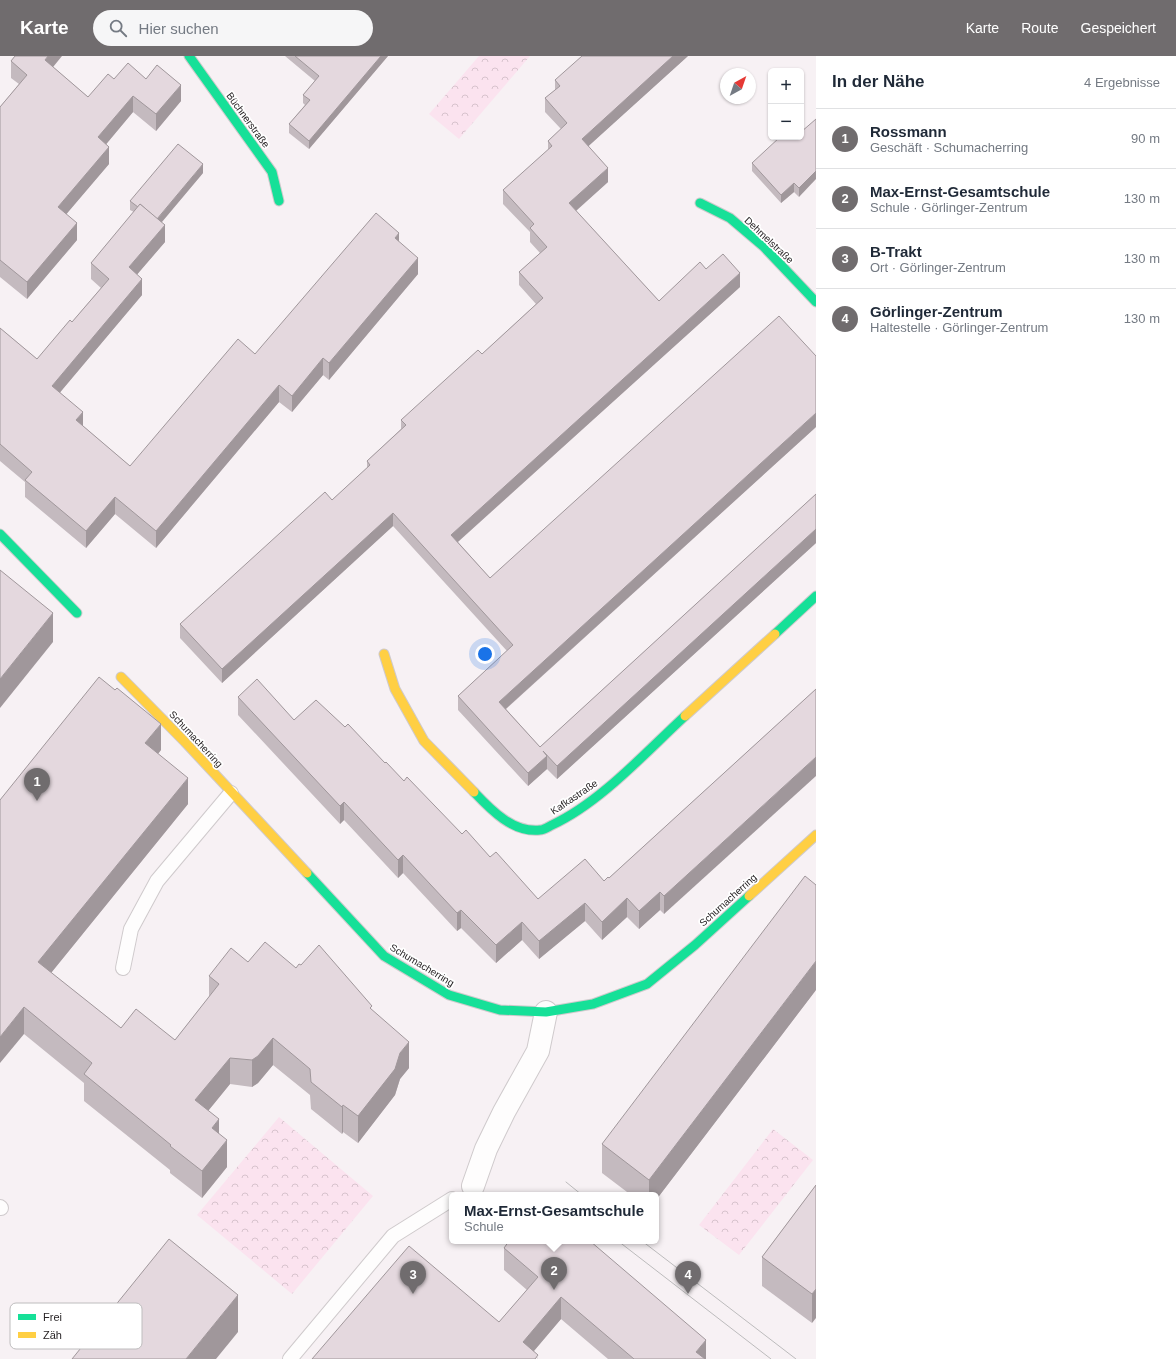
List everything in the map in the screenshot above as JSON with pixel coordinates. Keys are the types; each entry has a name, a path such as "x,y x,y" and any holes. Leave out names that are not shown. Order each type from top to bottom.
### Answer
{"street":[{"name":"Büchnerstraße","path":"189,56 272,172 279,201"},
{"name":"Dehmelstraße","path":"700,204 730,218 763,246 816,302"},
{"path":"0,534 77,613"},
{"name":"Kafkastraße","path":"384,654 396,689 424,741 494,813 518,827 541,830 561,821 597,797 816,596"},
{"name":"Schumacherring","path":"121,677 384,956 449,995 500,1010 546,1012 594,1004 647,984 696,945 816,835"},
{"path":"466,1191 504,1112 538,1051 546,1012"}],"lane":[{"path":"123,968 131,929 157,881 231,793"},
{"path":"290,1359 393,1236 449,1201"}],"green space":[{"path":"479,56 530,56 459,139 429,114"},
{"path":"279,1117 373,1196 292,1294 197,1215"},
{"path":"773,1129 813,1160 739,1255 699,1225"}],"building":[{"path":"15,56 48,56 45,60 88,97 108,74 114,79 128,63 146,79 157,65 181,85 156,114 133,96 98,137 109,147 58,207 77,223 27,282 0,260 0,107 27,75 11,61"},
{"path":"295,56 381,56 309,141 289,124 310,100 303,95 319,76"},
{"path":"582,56 673,56 582,139 608,168 569,203 659,301 700,262 706,269 723,254 740,273 451,535 490,578 779,316 816,356 816,413 499,702 540,747 816,494 816,529 557,766 543,751 547,756 528,773 458,696 513,645 393,513 222,669 180,624 325,492 332,500 370,465 367,461 406,425 401,420 478,350 482,354 543,298 519,272 547,247 530,228 534,224 503,190 552,146 548,141 567,123 545,98 560,86 555,80"},
{"path":"816,119 816,171 799,188 794,183 781,195 752,163 777,140 804,140 804,129"},
{"path":"178,144 203,164 157,219 140,204 138,207 130,201"},
{"path":"140,204 165,225 129,267 142,279 52,386 83,412 76,420 130,466 238,339 255,354 376,213 399,233 395,238 418,258 329,363 323,358 292,396 279,385 156,531 115,497 86,531 25,480 32,472 0,444 0,328 37,359 70,320 72,322 109,279 91,263"},
{"path":"0,570 53,613 0,679"},
{"path":"99,677 115,690 117,688 161,724 145,743 188,778 38,962 121,1028 136,1009 175,1040 219,984 209,976 231,948 248,962 265,942 296,968 299,964 301,965 319,945 372,1006 370,1008 409,1042 400,1053 395,1069 358,1116 343,1105 342,1107 311,1082 310,1069 273,1038 258,1056 252,1060 230,1058 195,1100 219,1119 212,1128 227,1140 202,1171 84,1074 92,1063 24,1007 0,1037 0,800"},
{"path":"257,679 294,720 316,700 345,727 348,724 404,781 407,777 462,834 466,830 490,857 496,852 538,899 585,859 604,881 608,877 609,878 816,689 816,757 664,896 660,892 639,911 627,898 602,922 585,903 539,941 522,922 496,945 461,910 457,913 403,855 398,860 344,802 340,806 238,697"},
{"path":"805,876 816,885 816,961 649,1180 602,1144"},
{"path":"816,1185 816,1289 812,1294 762,1257"},
{"path":"169,1239 238,1295 186,1359 72,1359 80,1349 142,1349 142,1303 117,1303"},
{"path":"507,1244 594,1244 706,1340 696,1352 705,1359 634,1359 561,1297 523,1342 538,1355 535,1359 312,1359 409,1246 499,1322 538,1277 504,1248"}],"tram line":[{"path":"566,1182 578,1192"},
{"path":"622,1244 771,1359"},
{"path":"646,1244 796,1359"}],"traffic: fast":[{"path":"189,56 272,172 279,201"},
{"path":"700,203 730,218 763,246 816,302"},
{"path":"0,534 77,613"},
{"path":"775,634 816,596"},
{"path":"474,792 495,813 512,824 530,830 543,830 588,804 622,776 685,716"},
{"path":"307,873 384,956 449,995 500,1010 546,1012 593,1004 647,984 695,945 749,896"}],"traffic: slow":[{"path":"685,716 775,634"},
{"path":"384,654 395,689 424,741 474,792"},
{"path":"121,677 185,742 307,873"},
{"path":"749,896 816,835"}],"place":[{"name":"Rossmann","path":"37,801"},
{"name":"Max-Ernst-Gesamtschule","path":"554,1290"},
{"name":"B-Trakt","path":"413,1294"},
{"name":"Görlinger-Zentrum","path":"688,1294"}]}
